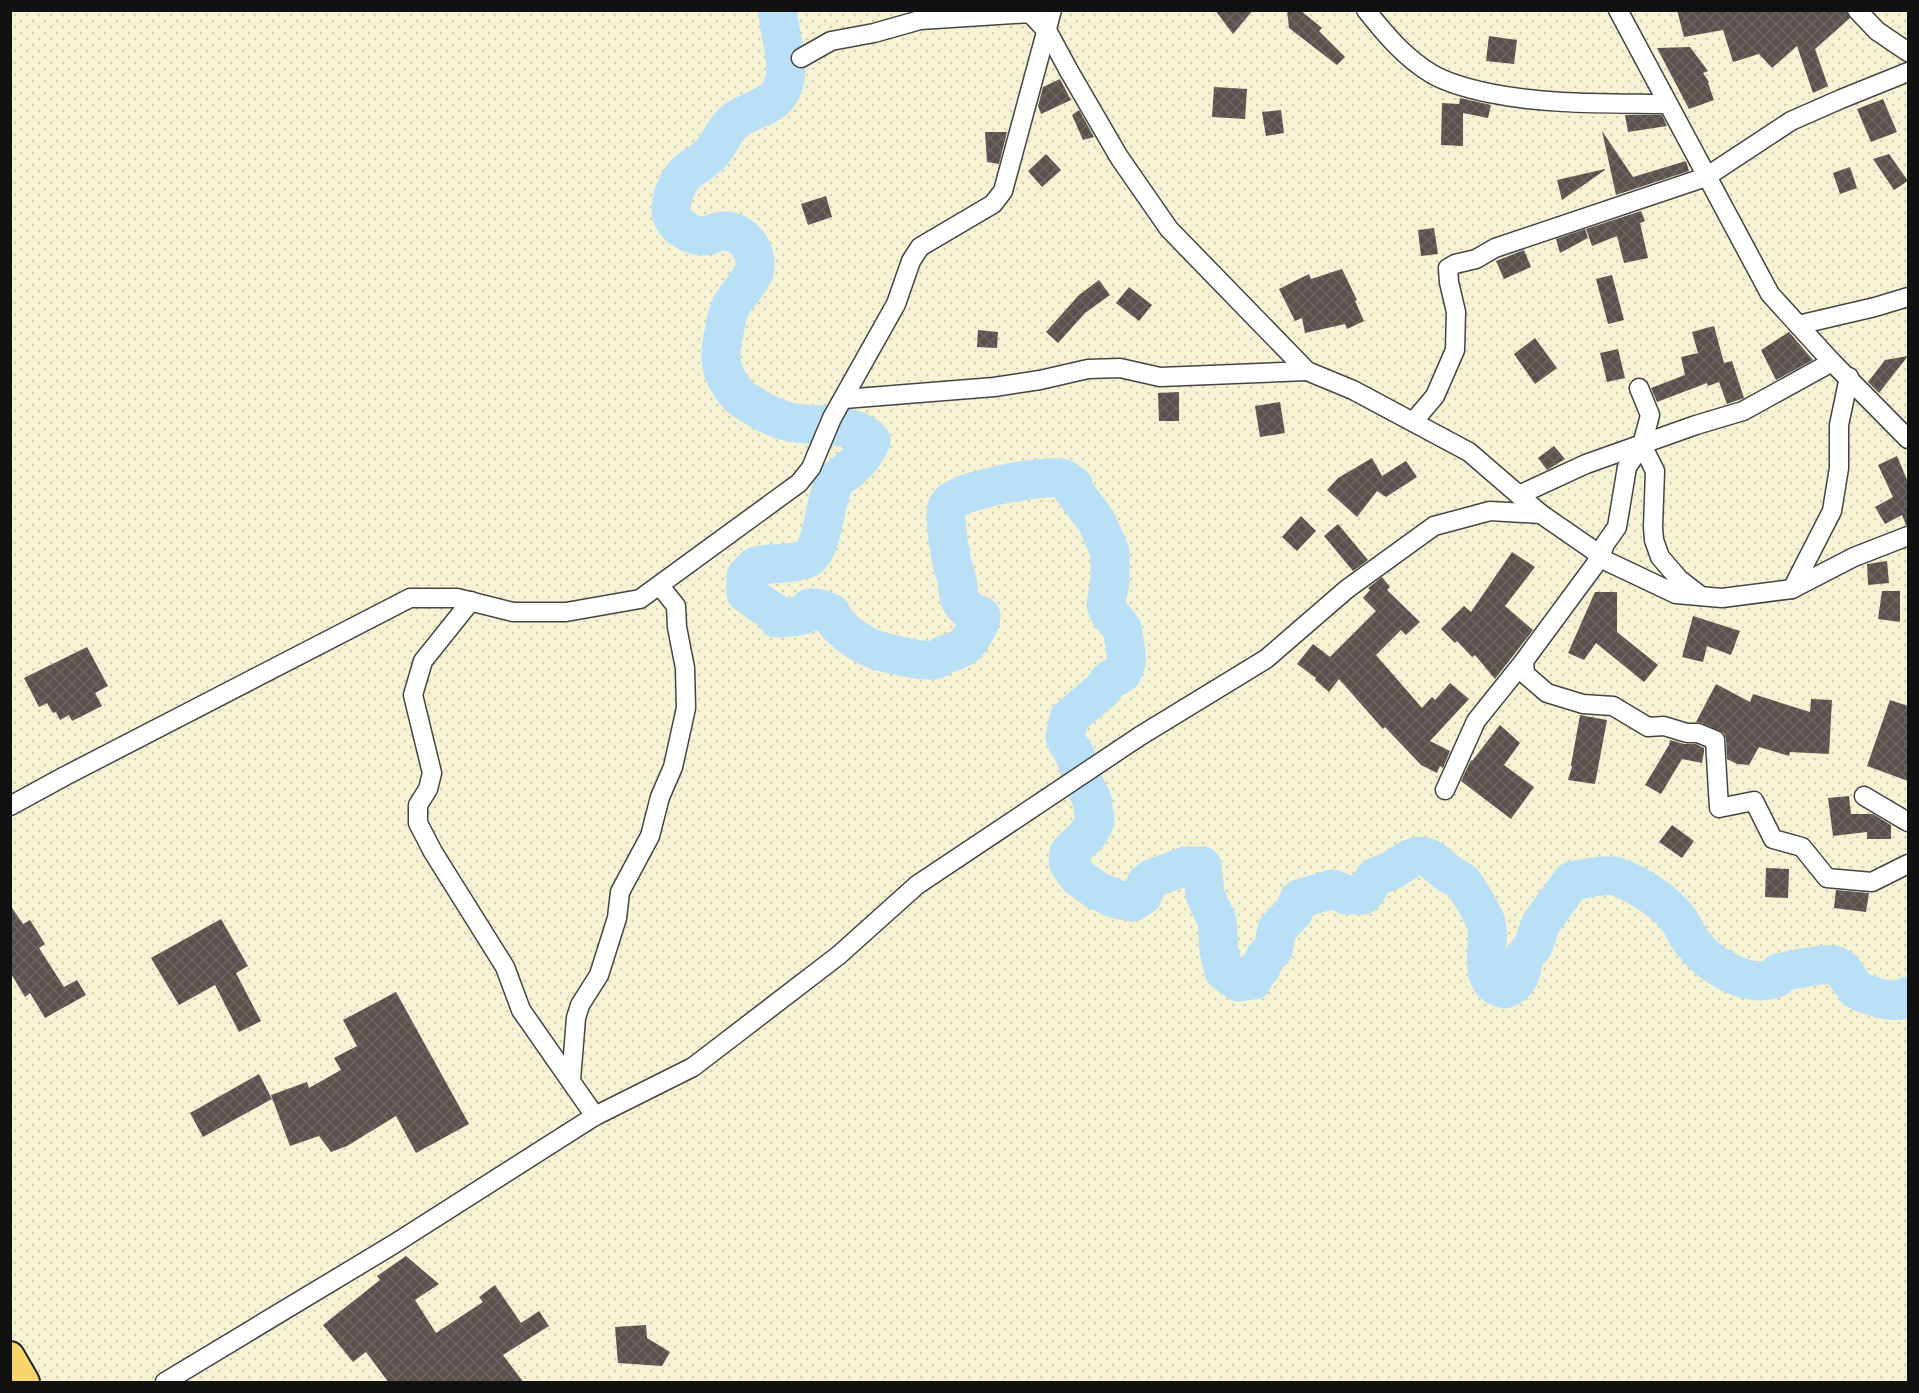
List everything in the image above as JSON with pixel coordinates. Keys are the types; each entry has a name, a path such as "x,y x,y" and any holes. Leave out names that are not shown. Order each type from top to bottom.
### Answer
{"main road":[{"path":"10,1356 25,1383"}],"street":[{"path":"10,806 410,598 457,598 513,612 566,612 640,599 799,483 812,468 829,425 896,304 911,261 920,247 993,204 1003,192 1048,32 1052,10"},
{"path":"1366,10 1401,50 1432,74 1464,88 1516,99 1567,103 1667,104"},
{"path":"1618,10 1770,294 1832,362 1908,439"},
{"path":"1857,10 1877,31 1908,52"},
{"path":"801,58 831,41 874,33 920,20 1030,13 1048,32 1119,157 1169,229 1307,371 1353,390 1470,452 1541,514 1593,550 1600,558 1676,594 1722,598 1792,589 1854,557 1908,536"},
{"path":"1413,422 1435,396 1455,350 1456,312 1448,268 1476,260 1495,248 1706,177 1791,121 1908,72"},
{"path":"1798,325 1908,297"},
{"path":"1519,495 1586,465 1696,425 1743,411 1832,362"},
{"path":"844,399 994,387 1088,369 1119,368 1160,377 1307,371"},
{"path":"1792,589 1832,511 1839,468 1839,425 1849,377"},
{"path":"1445,790 1476,721 1524,661 1600,558 1605,544 1617,527 1627,467 1642,445 1650,415 1639,388"},
{"path":"1642,445 1655,471 1653,527 1654,540 1660,557 1679,579 1701,596"},
{"path":"165,1383 394,1244 595,1116 693,1067 839,955 917,885 1140,736 1266,659 1347,589 1434,526 1490,512 1541,514"},
{"path":"571,1080 576,1018 580,1005 599,975 617,918 620,892 650,836 660,797 673,767 686,708 685,668 677,627 676,606 660,586"},
{"path":"471,602 423,661 413,695 432,773 428,789 418,805 418,823 433,852 505,967 521,1010 595,1116"},
{"path":"1524,661 1525,674 1547,693 1583,704 1613,706 1648,727 1664,726 1687,733 1698,733 1715,740 1719,808 1754,801 1773,839 1802,848 1827,878 1872,882 1908,864"},
{"path":"1864,796 1908,822"}],"shaded area":[{"path":"11,11 1908,11 1908,1382 11,1382"}],"building":[{"path":"1215,10 1253,10 1233,34"},
{"path":"1287,10 1300,10 1322,28 1319,31 1345,57 1337,65 1289,28"},
{"path":"1677,10 1846,10 1850,18 1815,49 1828,86 1813,93 1797,46 1772,68 1759,54 1733,62 1723,30 1684,37"},
{"path":"1489,36 1517,40 1514,64 1486,61"},
{"path":"1690,47 1708,71 1703,73 1709,82 1714,100 1689,109 1657,48"},
{"path":"1060,79 1071,100 1041,114 1038,106 1043,87"},
{"path":"1214,87 1247,89 1245,119 1212,117"},
{"path":"1460,98 1491,105 1488,118 1463,113 1463,146 1441,145 1442,103 1459,104"},
{"path":"1883,99 1897,132 1871,142 1857,109"},
{"path":"1079,110 1094,137 1083,140 1072,115"},
{"path":"1281,110 1284,133 1266,136 1262,112"},
{"path":"1625,115 1662,115 1667,126 1628,132"},
{"path":"1602,131 1633,177 1686,161 1689,171 1616,195"},
{"path":"985,132 1007,132 999,164 987,162"},
{"path":"1046,154 1061,170 1042,187 1028,171"},
{"path":"1889,154 1908,181 1894,190 1873,159"},
{"path":"1850,167 1857,188 1840,194 1833,173"},
{"path":"1605,170 1562,200 1557,180"},
{"path":"826,196 832,217 808,225 801,204"},
{"path":"1641,211 1645,221 1640,223 1648,258 1624,263 1617,236 1592,246 1586,229"},
{"path":"1434,228 1438,254 1421,256 1418,230"},
{"path":"1585,229 1588,238 1560,253 1556,239"},
{"path":"1524,250 1531,267 1504,279 1496,261"},
{"path":"1342,269 1364,321 1347,329 1345,324 1305,333 1302,318 1295,321 1279,289 1309,274 1311,279"},
{"path":"1612,275 1624,320 1608,324 1596,279"},
{"path":"1099,280 1110,295 1085,313 1058,343 1046,332 1079,295"},
{"path":"1129,287 1152,305 1139,321 1116,303"},
{"path":"1714,326 1724,363 1732,361 1744,398 1727,404 1719,382 1708,386 1707,383 1657,402 1651,388 1685,375 1681,357 1698,353 1692,332"},
{"path":"978,330 998,332 997,348 977,347"},
{"path":"1789,332 1813,360 1776,380 1761,350"},
{"path":"1535,338 1557,368 1535,384 1514,354"},
{"path":"1618,349 1625,378 1607,382 1600,353"},
{"path":"1908,356 1879,393 1868,382 1885,360"},
{"path":"1179,392 1179,421 1159,421 1158,393"},
{"path":"1280,402 1285,433 1260,437 1255,406"},
{"path":"1554,446 1565,459 1547,470 1538,458"},
{"path":"1897,456 1908,482 1908,525 1902,515 1885,524 1875,507 1893,497 1878,465"},
{"path":"1372,458 1382,476 1406,461 1417,477 1386,497 1377,491 1357,517 1327,490 1338,478"},
{"path":"1301,516 1316,531 1297,551 1282,537"},
{"path":"1338,524 1368,560 1353,571 1324,536"},
{"path":"1512,552 1535,567 1505,606 1533,630 1495,679 1475,655 1472,657 1457,641 1455,643 1441,629 1464,606 1471,612"},
{"path":"1887,561 1889,583 1868,585 1867,564"},
{"path":"1382,577 1390,587 1387,590 1420,622 1406,635 1401,630 1376,655 1422,708 1432,697 1435,700 1450,683 1469,699 1430,741 1450,751 1443,768 1440,766 1437,773 1421,765 1385,727 1383,729 1339,679 1329,692 1315,680 1316,678 1297,664 1313,644 1330,657 1376,611 1363,598 1370,590 1368,588"},
{"path":"1882,591 1900,591 1900,622 1878,619"},
{"path":"1595,592 1617,592 1617,632 1658,665 1644,682 1596,643 1584,660 1568,653"},
{"path":"1693,616 1740,631 1731,655 1707,646 1703,662 1682,657"},
{"path":"87,647 108,686 95,693 102,706 72,721 69,715 60,720 47,703 39,707 24,678"},
{"path":"1716,684 1750,702 1753,694 1810,712 1811,699 1832,700 1829,754 1790,752 1789,756 1759,747 1749,765 1737,764 1727,759 1724,733 1696,722"},
{"path":"1890,700 1908,706 1908,781 1867,766"},
{"path":"1580,715 1607,720 1595,784 1568,780"},
{"path":"1500,725 1520,743 1504,765 1534,787 1511,819 1461,781 1471,760"},
{"path":"1670,740 1684,744 1696,744 1704,748 1704,752 1702,763 1682,759 1661,794 1645,785"},
{"path":"1849,796 1851,814 1873,814 1891,825 1891,839 1867,839 1867,832 1833,836 1828,798"},
{"path":"1672,825 1694,841 1682,858 1659,842"},
{"path":"1766,868 1789,869 1788,898 1765,897"},
{"path":"1836,890 1869,893 1866,912 1834,908"},
{"path":"10,905 23,924 30,920 45,944 39,948 64,987 77,980 86,995 45,1018 30,993 25,997 10,972"},
{"path":"221,919 248,966 236,973 261,1021 239,1032 215,985 179,1005 151,958"},
{"path":"396,992 469,1124 416,1153 396,1116 347,1146 331,1152 319,1136 290,1146 271,1095 307,1082 309,1088 341,1070 334,1058 357,1046 343,1020"},
{"path":"259,1074 272,1099 203,1137 190,1113"},
{"path":"406,1256 439,1284 415,1300 436,1333 483,1302 479,1297 495,1285 521,1323 539,1311 549,1326 503,1355 524,1383 389,1383 366,1352 353,1362 323,1325 380,1280 377,1276"},
{"path":"646,1325 647,1338 670,1352 662,1366 618,1363 615,1327"}],"waterway":[{"path":"778,10 786,61 783,88 766,105 731,124 709,155 683,176 674,194 671,213 676,223 691,233 704,236 720,231 731,232 743,239 752,250 754,272 730,308 721,347 721,363 731,387 744,400 770,415 789,422 855,430 871,441 859,460 835,482 828,500 817,546 812,554 800,561 756,566 746,576 746,593 773,612 777,618 799,616 808,613 810,608 817,608 831,613 837,624 846,632 872,648 911,658 936,659 966,645 981,619 981,616 966,608 959,597 947,530 948,505 954,499 982,489 1037,479 1062,479 1073,485 1073,490 1097,522 1110,552 1110,581 1106,605 1110,614 1122,628 1126,653 1126,663 1122,673 1108,681 1102,690 1069,718 1065,737 1075,755 1085,786 1092,799 1095,821 1088,834 1069,853 1068,862 1078,877 1096,890 1116,899 1133,902 1143,895 1146,883 1153,878 1186,866 1202,866 1205,895 1217,921 1219,951 1224,971 1239,982 1253,980 1254,972 1261,968 1265,957 1273,950 1277,929 1294,911 1299,899 1333,889 1347,895 1363,895 1376,877 1411,858 1422,856 1460,880 1469,892 1485,920 1487,970 1495,985 1505,989 1514,984 1519,977 1525,956 1533,946 1541,923 1572,881 1608,876 1626,880 1658,899 1678,919 1699,951 1718,966 1741,978 1765,981 1776,978 1779,973 1791,970 1834,965 1844,972 1856,989 1864,993 1897,1001 1908,996"}]}
